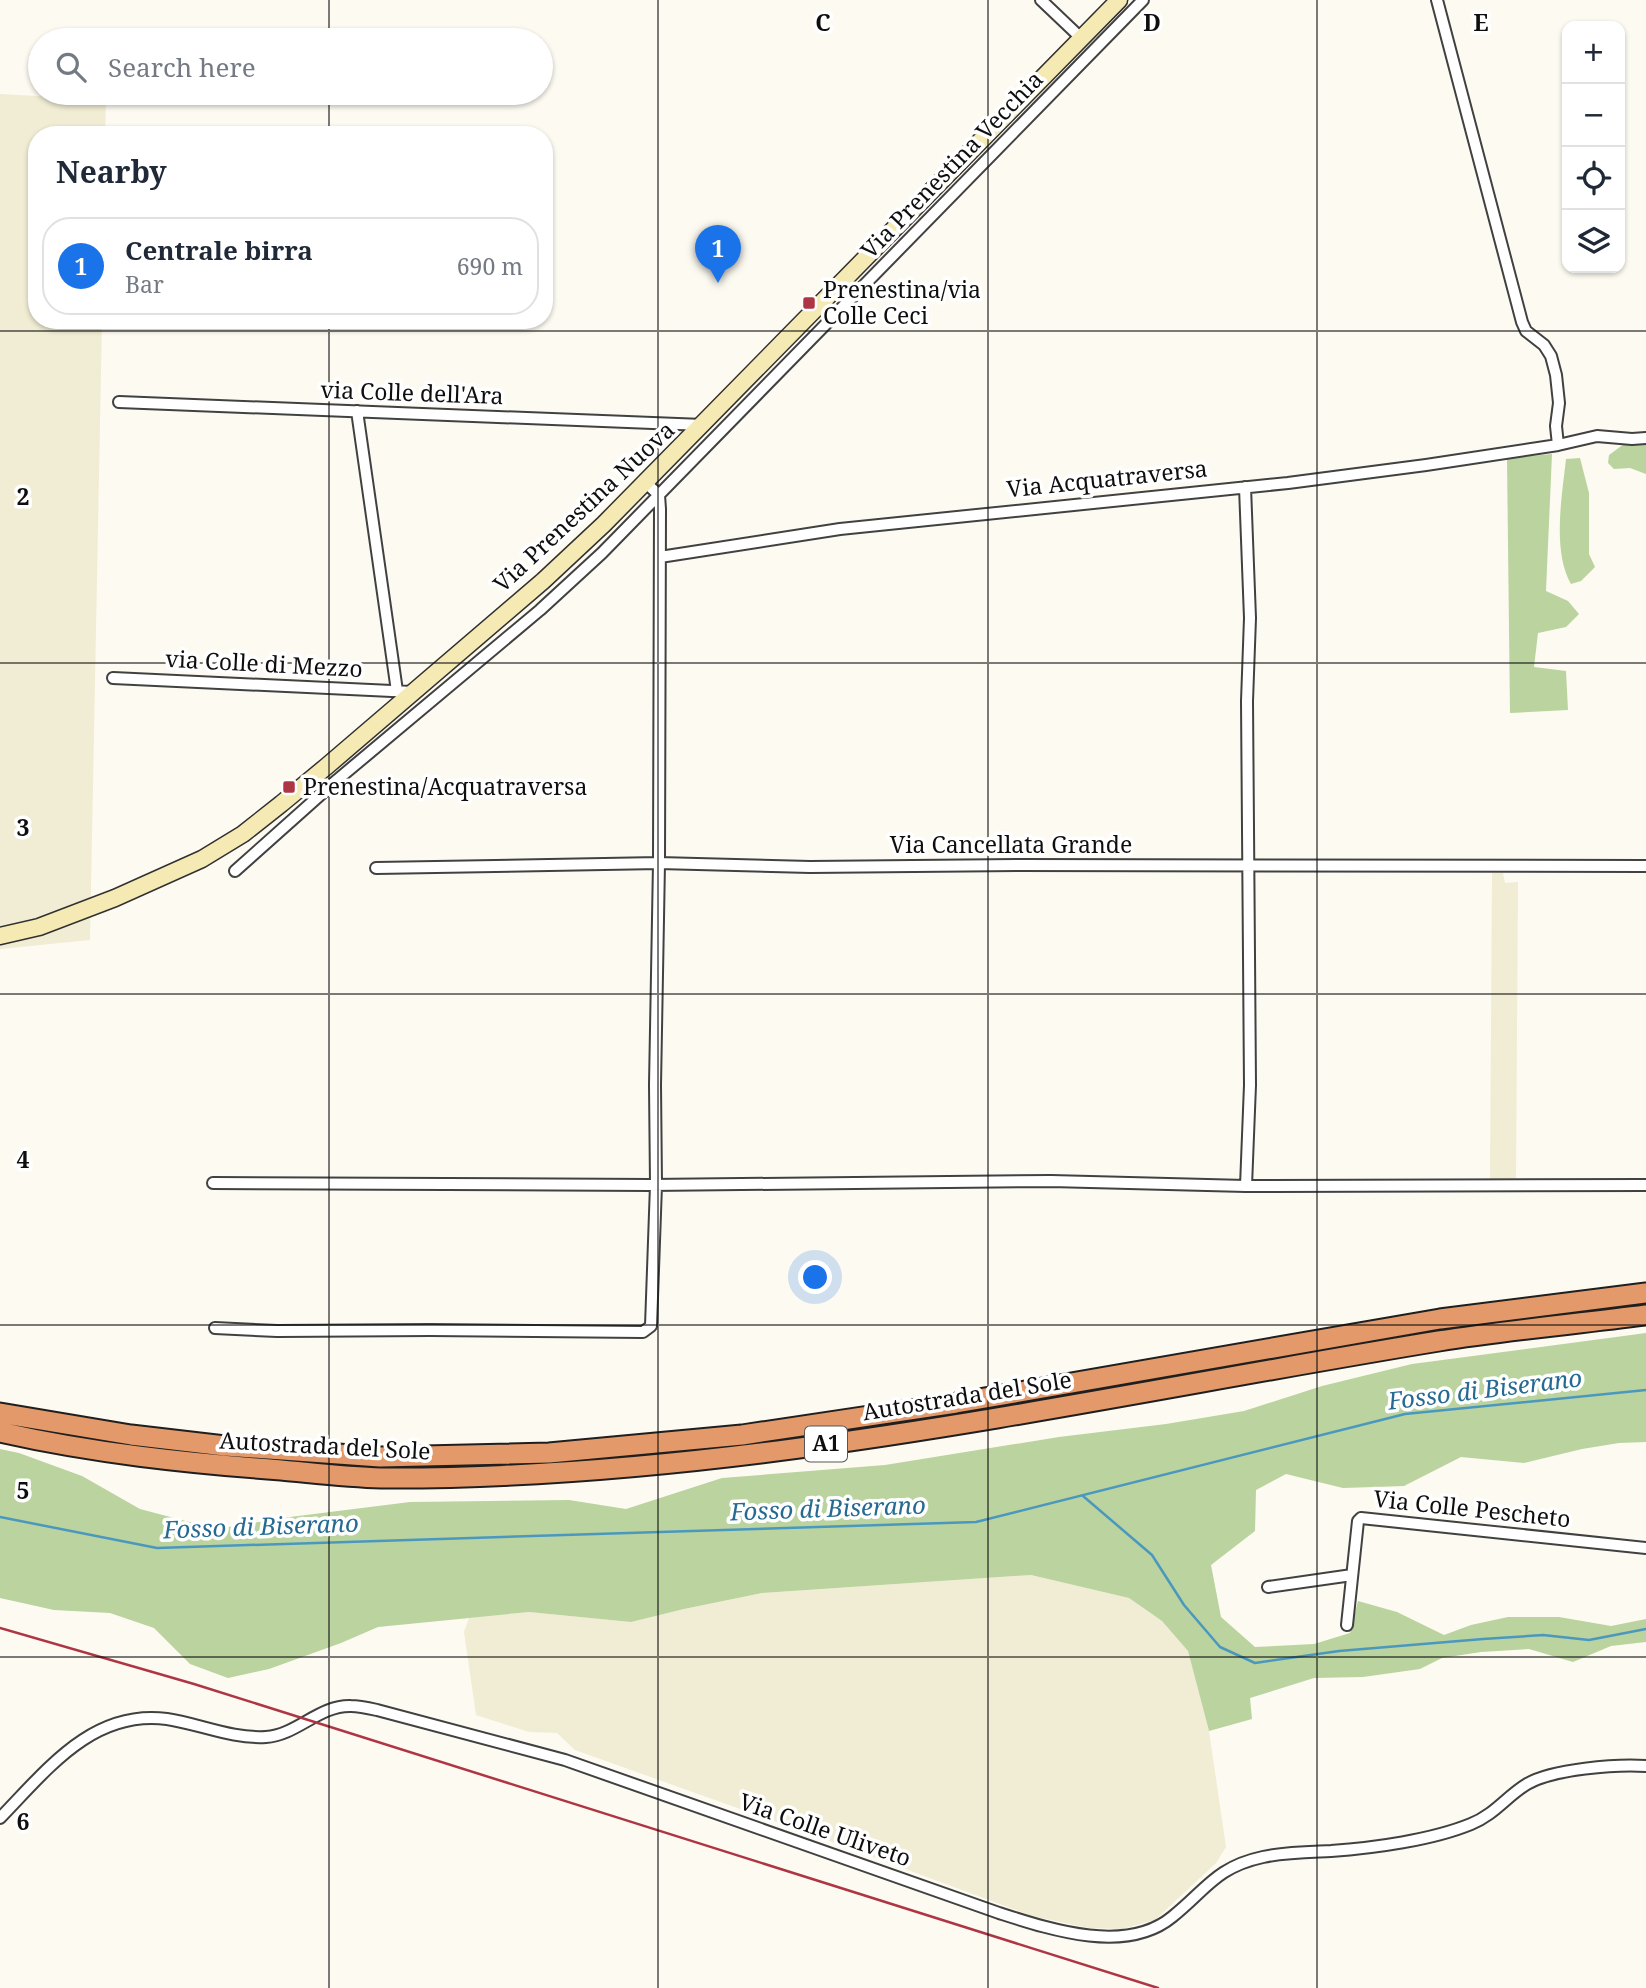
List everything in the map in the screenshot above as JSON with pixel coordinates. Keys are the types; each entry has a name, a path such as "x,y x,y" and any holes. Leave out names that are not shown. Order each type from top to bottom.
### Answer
{"highway":[{"name":"Autostrada del Sole","path":"0,1413 131,1435 225,1446 380,1457 549,1453 755,1433 956,1403 1440,1319 1646,1293"},
{"name":"Autostrada del Sole","path":"0,1432 149,1458 243,1468 377,1478 546,1474 754,1454 956,1424 1444,1340 1646,1315"}],"main road":[{"name":"Via Prenestina Nuova","path":"0,936 39,927 92,908 187,866 223,847 281,804 405,691 543,581 646,483 1119,0"}],"street":[{"path":"1041,0 1081,38"},
{"name":"Via Prenestina Vecchia","path":"235,871 337,780 540,610 595,560 1143,0"},
{"path":"1437,0 1522,322 1526,331 1544,345 1551,356 1559,403 1556,426 1558,445"},
{"name":"via Colle dell'Ara","path":"119,402 703,425"},
{"path":"357,411 405,691"},
{"name":"Via Acquatraversa","path":"660,557 840,529 1245,487 1426,465 1558,445 1597,436 1646,439"},
{"path":"215,1328 277,1331 646,1331 652,1324 656,1185 660,557 659,495 646,483"},
{"path":"1245,487 1250,618 1247,701 1250,1085 1247,1186"},
{"name":"via Colle di Mezzo","path":"113,678 405,691"},
{"name":"Via Cancellata Grande","path":"376,868 659,863 810,867 1646,866"},
{"path":"213,1183 656,1185 1051,1181 1247,1186 1646,1185"},
{"name":"Via Colle Pescheto","path":"1347,1625 1358,1521 1363,1518 1646,1548"},
{"path":"1268,1587 1352,1575"},
{"name":"Via Colle Uliveto","path":"0,1818 69,1749 98,1730 113,1724 151,1718 168,1719 241,1735 266,1737 276,1736 332,1709 348,1706 377,1710 565,1760 1039,1926 1111,1937 1143,1932 1160,1925 1205,1885 1242,1863 1266,1856 1386,1844 1437,1834 1471,1824 1489,1815 1520,1789 1540,1778 1597,1767 1646,1766"}],"shaded area":[{"path":"0,94 28,96 28,105 106,105 105,126 28,126 28,329 102,329 90,940 0,949"},
{"path":"1492,873 1503,873 1505,883 1518,882 1516,1180 1490,1179"},
{"path":"1031,1575 1129,1598 1162,1621 1188,1651 1209,1731 1226,1847 1216,1863 1155,1920 1122,1929 1089,1928 1032,1916 575,1750 557,1733 529,1732 476,1715 464,1632 469,1618 529,1612 631,1622 762,1593"}],"green space":[{"path":"1646,442 1646,474 1630,468 1614,469 1608,463 1609,455 1624,444"},
{"path":"1552,454 1546,591 1568,601 1579,614 1566,627 1538,633 1534,667 1566,671 1568,710 1510,713 1507,458"},
{"path":"1580,458 1589,493 1589,554 1595,567 1581,581 1571,584 1562,556 1561,506 1566,459"},
{"path":"1646,1333 1646,1442 1582,1449 1524,1463 1461,1457 1404,1486 1343,1488 1286,1474 1256,1490 1255,1531 1211,1565 1221,1617 1255,1647 1314,1644 1350,1633 1358,1601 1397,1612 1444,1635 1471,1625 1508,1617 1559,1617 1611,1626 1646,1619 1646,1642 1611,1646 1573,1662 1529,1649 1442,1658 1420,1669 1363,1677 1314,1678 1250,1698 1252,1719 1209,1731 1188,1651 1162,1621 1129,1598 1031,1575 762,1593 631,1622 529,1612 378,1627 269,1669 228,1678 190,1664 154,1628 110,1613 54,1610 0,1598 0,1449 19,1453 82,1476 140,1509 216,1529 410,1502 569,1500 626,1509 722,1478 885,1465 1059,1437 1166,1424 1244,1411 1322,1386 1412,1364"}],"waterway":[{"name":"Fosso di Biserano","path":"0,1517 157,1548 976,1522 1405,1414 1646,1390"},
{"path":"1083,1496 1152,1555 1184,1605 1220,1647 1255,1663 1339,1651 1483,1639 1543,1635 1589,1640 1646,1629"}],"railway":[{"path":"0,1628 194,1684 1158,1988"}],"place":[{"name":"Centrale birra","path":"718,283"},
{"name":"Prenestina/via Colle Ceci","path":"809,303"},
{"name":"Prenestina/Acquatraversa","path":"289,787"}]}
